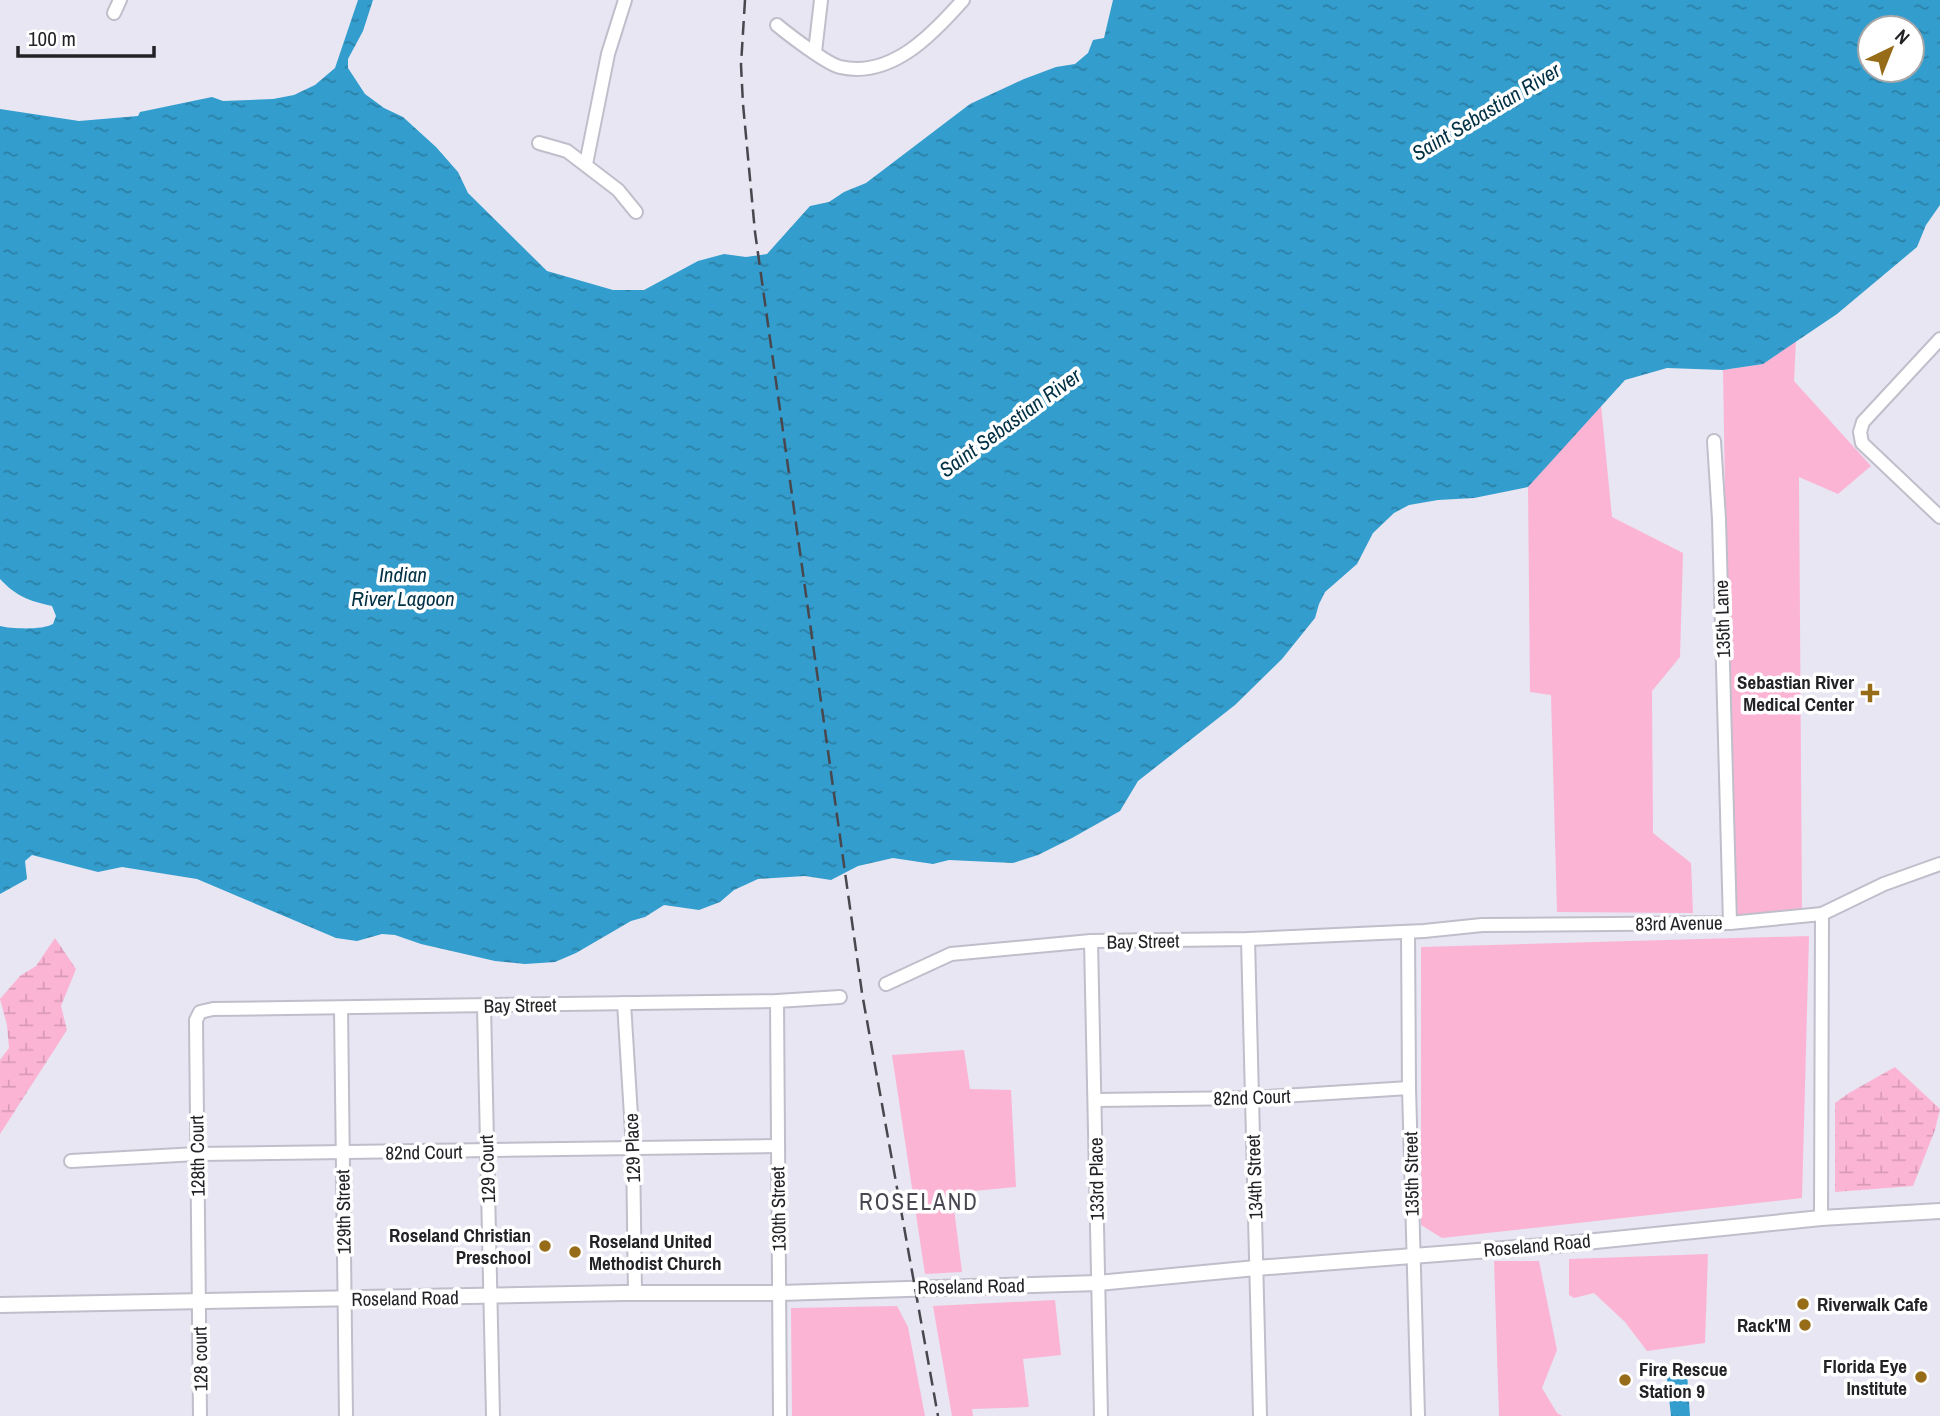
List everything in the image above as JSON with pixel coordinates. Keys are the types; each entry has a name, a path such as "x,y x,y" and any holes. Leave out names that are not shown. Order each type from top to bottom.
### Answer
{"main road":[{"name":"Roseland Road","path":"0,1305 635,1293 779,1293 1098,1283 1556,1245 1821,1218 1940,1211"}],"street":[{"path":"114,13 120,0"},
{"path":"586,164 608,54 625,0"},
{"path":"815,52 821,0"},
{"path":"777,25 837,67 859,69 884,64 908,52 963,0"},
{"path":"539,143 567,151 586,164 618,190 636,212"},
{"path":"1938,345 1863,422 1860,432 1861,443 1940,517"},
{"name":"135th Lane","path":"1714,442 1719,519 1730,923"},
{"name":"83rd Avenue","path":"1408,932 1482,925 1730,923 1822,914 1884,884 1940,864"},
{"path":"1821,1218 1822,914"},
{"name":"Bay Street","path":"886,984 951,954 1091,942 1408,932"},
{"name":"135th Street","path":"1408,932 1409,1088 1418,1416"},
{"name":"134th Street","path":"1248,939 1259,1416"},
{"name":"133rd Place","path":"1091,942 1101,1416"},
{"name":"Bay Street","path":"200,1012 213,1009 777,1001 840,997"},
{"name":"130th Street","path":"777,1001 780,1416"},
{"name":"129 Place","path":"624,1003 633,1148 635,1293"},
{"name":"129 Court","path":"484,1006 493,1416"},
{"name":"129th Street","path":"341,1008 346,1416"},
{"name":"128th Court","path":"199,1301 195,1020 200,1012"},
{"name":"82nd Court","path":"1095,1100 1251,1098 1409,1088"},
{"name":"82nd Court","path":"71,1161 197,1154 778,1146"},
{"name":"128 court","path":"199,1301 200,1416"}],"green space":[{"path":"1796,340 1794,381 1871,466 1838,494 1799,477 1802,909 1732,918 1723,370 1763,364"},
{"path":"1601,405 1612,517 1683,553 1680,657 1652,691 1653,833 1691,863 1693,913 1557,912 1551,695 1530,692 1528,487"},
{"path":"1809,936 1802,1198 1442,1238 1421,1225 1421,947"},
{"path":"55,938 76,969 61,1006 67,1030 0,1134 0,1060 9,1048 7,1025 0,999 20,976 36,966"},
{"path":"964,1050 970,1089 1011,1090 1016,1187 952,1193 962,1272 925,1274 892,1055"},
{"path":"1895,1067 1940,1109 1935,1130 1913,1186 1835,1192 1835,1103"},
{"path":"1708,1254 1705,1343 1647,1351 1625,1322 1594,1293 1574,1298 1569,1295 1569,1259"},
{"path":"1494,1261 1539,1261 1557,1350 1542,1388 1557,1413 1562,1416 1499,1416"},
{"path":"1055,1300 1061,1355 1023,1359 1029,1407 972,1409 973,1416 952,1416 933,1306"},
{"path":"897,1306 908,1327 925,1416 792,1416 791,1308"}],"water":[{"name":"Indian River Lagoon","path":"358,0 373,0 363,31 348,59 348,68 365,94 384,108 403,117 436,147 458,172 468,193 547,271 613,290 644,290 698,261 724,254 746,257 767,254 810,206 829,202 866,183 970,104 1024,79 1056,67 1075,64 1088,53 1093,40 1104,38 1113,0 1940,0 1940,205 1926,225 1917,247 1837,314 1763,364 1723,370 1667,368 1625,380 1528,487 1474,498 1409,505 1394,513 1373,533 1357,564 1325,592 1315,618 1282,659 1235,705 1138,781 1120,811 1038,855 1013,863 949,860 933,864 893,858 858,866 831,880 805,876 758,879 734,890 720,902 699,910 664,905 555,962 525,964 495,961 421,944 395,935 382,934 357,941 336,938 197,879 122,867 98,872 32,855 25,861 27,879 0,894 0,626 42,627 53,624 56,616 52,606 23,597 0,579 0,109 79,121 138,116 140,112 212,97 223,101 273,99 294,95 315,85 335,68"},
{"path":"1675,1372 1687,1373 1690,1416 1671,1416 1667,1379"}],"railway":[{"path":"745,0 741,65 755,232 862,993 938,1416"}],"place":[{"name":"Sebastian River Medical Center","path":"1870,693"},
{"name":"Roseland Christian Preschool","path":"545,1246"},
{"name":"Roseland United Methodist Church","path":"575,1252"},
{"name":"Riverwalk Cafe","path":"1803,1304"},
{"name":"Rack'M","path":"1805,1325"},
{"name":"Florida Eye Institute","path":"1921,1377"},
{"name":"Fire Rescue Station 9","path":"1625,1380"}],"district":[{"name":"ROSELAND","path":"919,1202"}],"water label":[{"name":"Saint Sebastian River","path":"1486,112"},
{"name":"Saint Sebastian River","path":"1010,423"}]}
